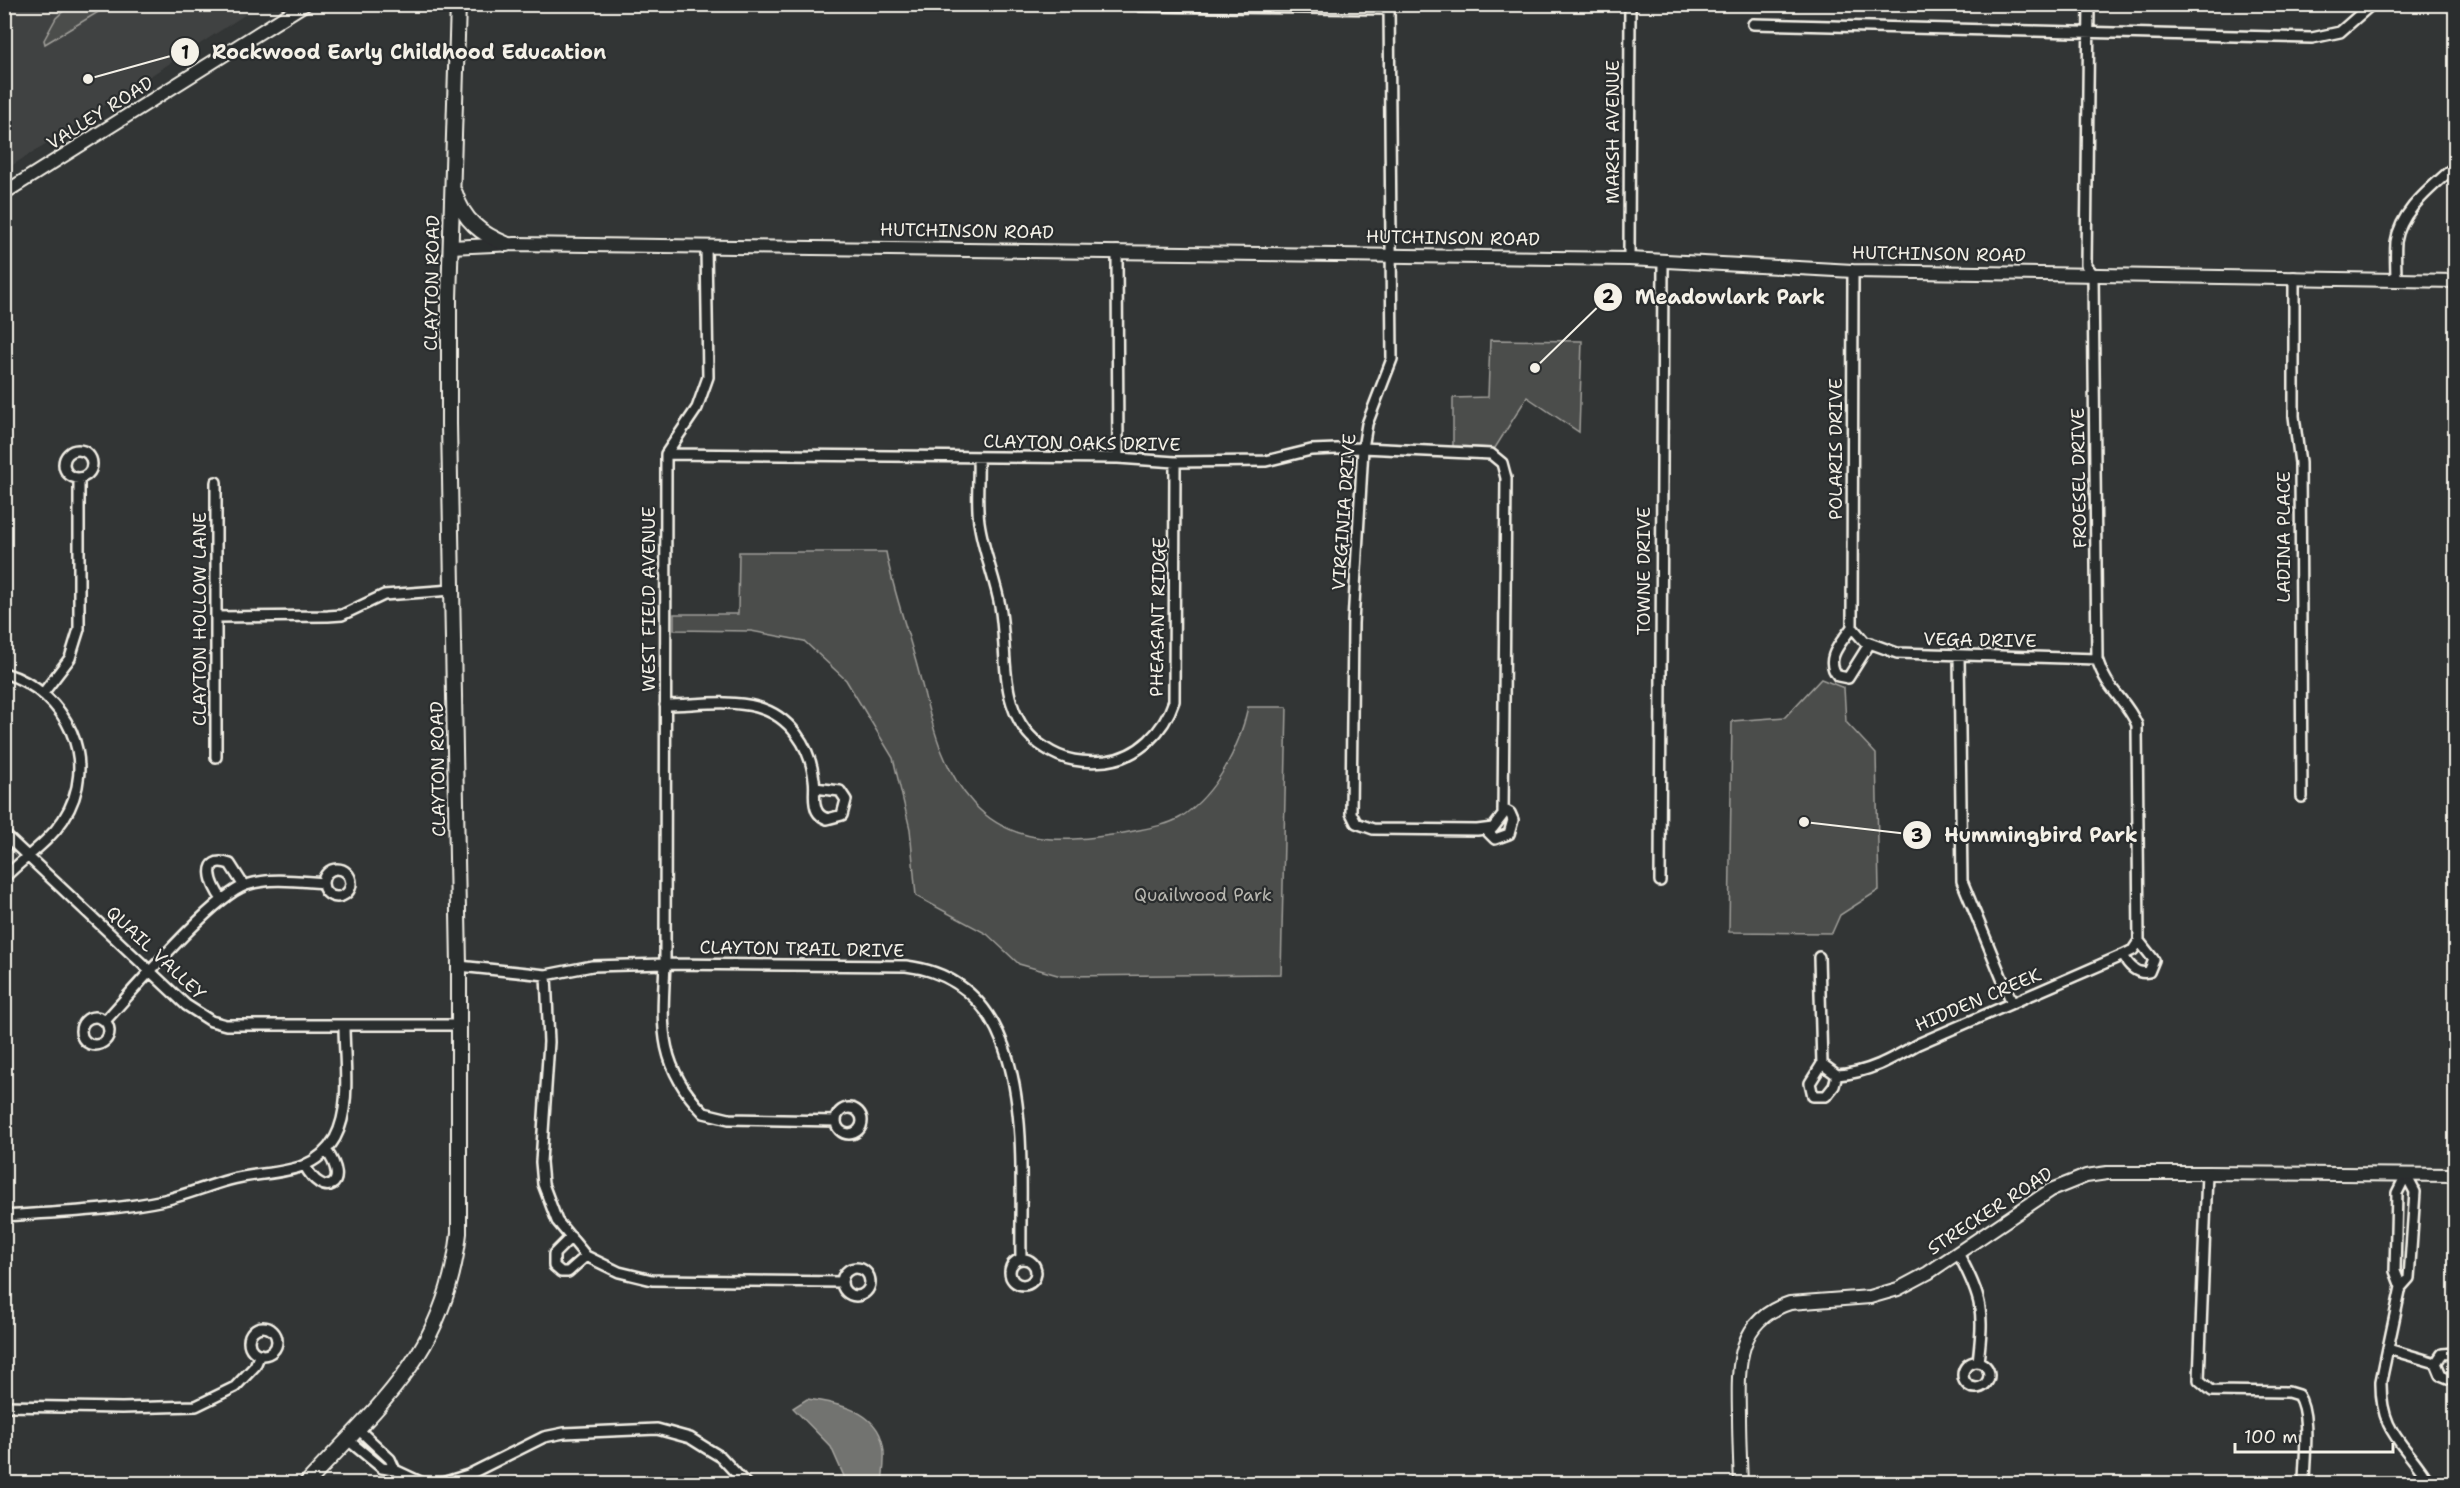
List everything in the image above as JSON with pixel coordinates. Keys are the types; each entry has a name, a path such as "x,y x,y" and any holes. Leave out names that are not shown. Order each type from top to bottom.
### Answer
{"main road":[{"name":"CLAYTON ROAD","path":"306,1484 392,1393 415,1361 434,1327 453,1272 459,1214 460,1025 449,424 450,247 458,4"},
{"path":"452,184 466,217 478,230 506,244"}],"street":[{"name":"VALLEY ROAD","path":"4,193 305,4"},
{"name":"MARSH AVENUE","path":"1629,259 1630,4"},
{"name":"FROESEL DRIVE","path":"2089,4 2086,265 2094,274 2097,659 2108,686 2130,711 2137,725 2139,941"},
{"path":"1753,24 2088,34 2327,36 2351,26 2372,4"},
{"path":"1140,6 1389,7"},
{"name":"VIRGINIA DRIVE","path":"1389,7 1392,359 1367,424 1363,448 1353,623 1351,813 1356,823 1372,829 1485,829 1495,839 1509,834 1513,819 1510,813 1503,809 1506,478 1505,469 1496,457"},
{"path":"2396,280 2396,243 2400,227 2408,212 2456,165"},
{"name":"HUTCHINSON ROAD","path":"450,247 506,244 706,246 1629,259 1853,271 2456,282"},
{"path":"666,454 697,408 708,377 706,246"},
{"path":"1117,251 1118,458"},
{"name":"TOWNE DRIVE","path":"1660,881 1663,261"},
{"name":"POLARIS DRIVE","path":"1852,627 1853,271"},
{"name":"LADINA PLACE","path":"2294,278 2294,416 2300,464 2302,797"},
{"name":"CLAYTON OAKS DRIVE","path":"666,454 1118,458 1175,462 1266,461 1311,450 1363,448 1481,453 1496,457"},
{"name":"WEST FIELD AVENUE","path":"666,454 665,964 662,1030 665,1044 683,1084 704,1113 729,1119 836,1121"},
{"name":"PHEASANT RIDGE","path":"978,458 979,519 1000,604 1009,701 1022,727 1040,745 1072,761 1093,762 1114,760 1144,745 1163,725 1174,701 1175,462"},
{"path":"44,692 69,658 79,630 79,478"},
{"name":"CLAYTON HOLLOW LANE","path":"216,482 216,757"},
{"path":"216,617 342,615 384,595 452,590"},
{"path":"1852,627 1867,642 1848,678 1838,676 1832,667 1832,657 1852,627"},
{"name":"VEGA DRIVE","path":"1867,642 1897,653 2097,659"},
{"path":"1959,656 1962,880 1971,908 2012,1003"},
{"path":"4,673 21,678 44,692 66,718 78,752 79,775 77,788 64,818 30,857 19,862 4,878"},
{"path":"665,705 740,704 772,713 788,724 807,751 815,788 815,808 822,817 832,819 842,815 846,805 840,791 815,788"},
{"path":"1485,829 1494,828 1503,814 1503,809"},
{"name":"QUAIL VALLEY","path":"4,834 186,1005 211,1021 226,1025 460,1025"},
{"path":"222,899 210,881 210,872 214,866 222,862 230,864 244,886"},
{"path":"105,1022 222,899 244,886 270,880 323,883"},
{"path":"2122,955 2136,970 2143,973 2149,972 2154,960 2139,941"},
{"name":"HIDDEN CREEK","path":"1837,1075 1858,1073 1888,1062 1918,1044 2133,950 2139,941"},
{"path":"1819,957 1824,1067 1810,1083 1813,1096 1826,1096 1834,1086 1837,1075 1824,1067"},
{"name":"CLAYTON TRAIL DRIVE","path":"459,966 546,975 592,966 665,964 906,966 942,974 965,990 993,1019 1004,1046 1018,1113 1021,1258"},
{"path":"546,975 549,1042 541,1162 550,1205 557,1221 586,1256 619,1272 651,1280 842,1282"},
{"path":"4,1216 133,1205 179,1196 235,1179 285,1173 305,1166 326,1150 338,1131 344,1109 344,1025"},
{"path":"305,1166 315,1182 323,1185 331,1184 337,1178 338,1169 326,1150"},
{"name":"STRECKER ROAD","path":"1741,1484 1740,1367 1742,1352 1755,1325 1765,1314 1790,1303 1870,1297 1898,1289 1958,1253 2051,1190 2068,1182 2107,1173 2456,1175"},
{"path":"2207,1173 2199,1380 2212,1391 2288,1392 2298,1395 2305,1420 2304,1484"},
{"path":"2401,1287 2395,1271 2397,1193 2406,1175"},
{"path":"2406,1175 2415,1192 2409,1278 2401,1287 2381,1382 2384,1412 2395,1439 2430,1484"},
{"path":"571,1237 554,1254 555,1266 561,1272 568,1272 586,1256"},
{"path":"1958,1253 1980,1304 1982,1320 1978,1362"},
{"path":"2388,1349 2436,1362"},
{"path":"2436,1362 2442,1354 2456,1353"},
{"path":"4,1406 122,1408 196,1406 235,1387 255,1366 260,1354"},
{"path":"2436,1362 2441,1375 2448,1378 2456,1376"},
{"path":"358,1428 390,1459 395,1470"},
{"path":"439,1484 468,1475 544,1437 564,1433 657,1429 690,1438 721,1457 746,1484"},
{"path":"348,1440 382,1468 395,1470 425,1484"}],"shaded area":[{"path":"5,5 260,5 5,170"},
{"path":"807,1399 854,1410 873,1424 879,1433 884,1450 882,1483 847,1483 831,1447 793,1408"}],"green space":[{"path":"70,5 110,5 45,44 44,40 56,18"},
{"path":"1490,340 1582,341 1579,432 1527,397 1495,448 1453,446 1453,398 1488,397"},
{"name":"Quailwood Park","path":"739,552 886,552 936,736 951,771 973,803 990,818 1008,829 1028,835 1048,839 1091,838 1152,827 1176,820 1206,795 1225,768 1239,738 1248,707 1287,707 1281,974 1061,976 1019,964 987,934 916,896 910,829 893,758 846,680 804,641 751,631 674,630 674,614 738,614"},
{"path":"1821,679 1844,688 1846,722 1876,754 1879,890 1840,915 1832,933 1729,932 1732,721 1785,717"}],"place":[{"name":"Rockwood Early Childhood Education","path":"88,79"},
{"name":"Meadowlark Park","path":"1535,368"},
{"name":"Hummingbird Park","path":"1804,822"}]}
